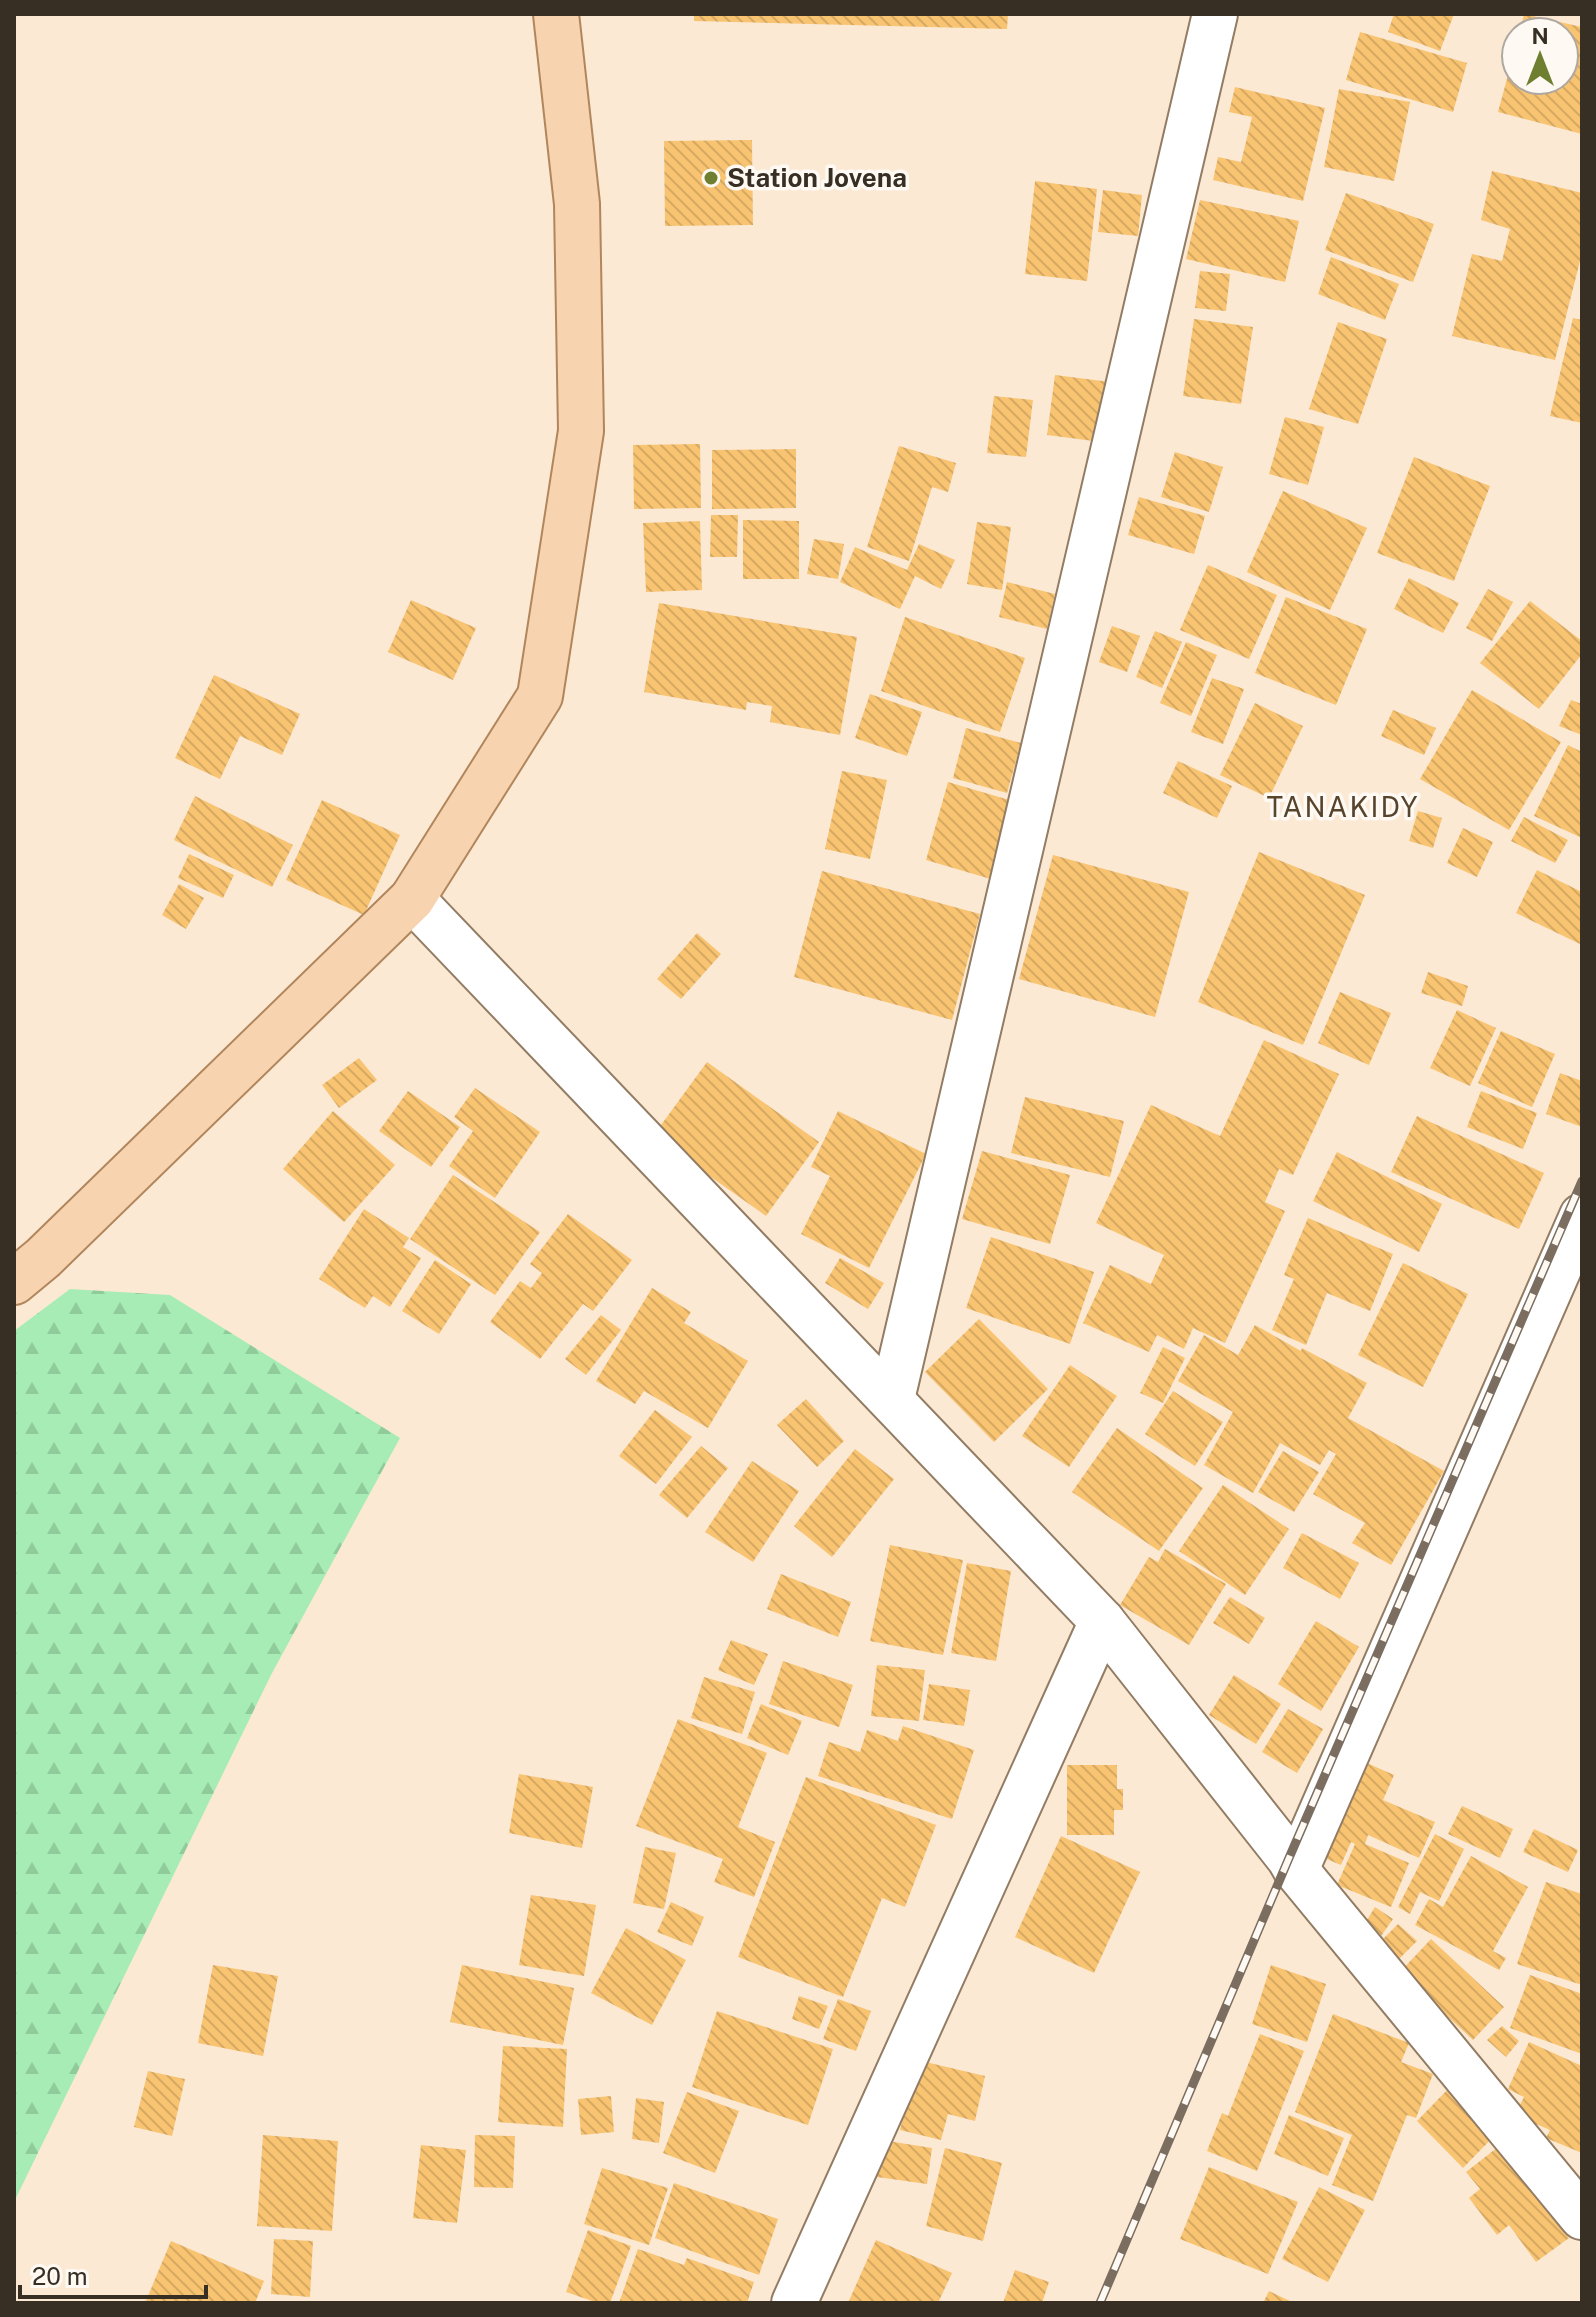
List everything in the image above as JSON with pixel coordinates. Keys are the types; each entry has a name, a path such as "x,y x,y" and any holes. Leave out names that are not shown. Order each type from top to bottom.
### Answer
{"main road":[{"path":"28,1270 412,899 540,696 581,431 577,204 556,14"}],"street":[{"path":"892,1399 1215,14"},
{"path":"412,899 1102,1621 1296,1870 1582,2217"},
{"path":"1296,1870 1582,1216"},
{"path":"794,2303 1102,1621"}],"green space":[{"path":"70,1289 170,1295 400,1438 271,1675 14,2202 14,1331"}],"building":[{"path":"694,14 1008,14 1007,29 694,21"},
{"path":"1394,14 1454,14 1440,51 1388,32"},
{"path":"1582,27 1582,134 1498,112 1502,96 1580,96"},
{"path":"1360,32 1467,63 1453,112 1346,80"},
{"path":"1235,87 1325,108 1303,201 1213,180 1218,157 1241,162 1252,117 1229,112"},
{"path":"1339,89 1410,102 1394,181 1324,167"},
{"path":"752,140 753,225 665,226 664,141"},
{"path":"1492,171 1582,193 1582,253 1555,360 1452,336 1472,254 1502,261 1510,229 1481,220"},
{"path":"1035,181 1097,189 1087,281 1025,274"},
{"path":"1103,190 1142,195 1138,236 1098,232"},
{"path":"1346,193 1434,224 1413,282 1325,250"},
{"path":"1200,200 1299,221 1285,282 1186,259"},
{"path":"1331,257 1399,284 1385,320 1318,294"},
{"path":"1200,271 1230,274 1226,311 1195,308"},
{"path":"1573,318 1582,320 1582,423 1550,416"},
{"path":"1194,319 1253,327 1241,404 1183,396"},
{"path":"1338,322 1387,339 1358,424 1309,409"},
{"path":"1055,375 1110,382 1101,442 1047,435"},
{"path":"994,396 1033,400 1026,457 987,453"},
{"path":"1285,417 1324,427 1308,485 1269,474"},
{"path":"700,444 701,508 634,509 633,445"},
{"path":"899,446 956,463 948,492 932,487 909,561 867,547"},
{"path":"796,449 796,508 712,509 712,450"},
{"path":"1175,452 1223,467 1209,512 1161,497"},
{"path":"1414,457 1490,486 1454,581 1377,553"},
{"path":"1283,491 1367,528 1330,610 1247,572"},
{"path":"1139,497 1205,516 1194,554 1128,535"},
{"path":"711,515 738,515 737,557 710,557"},
{"path":"743,520 799,521 799,579 743,579"},
{"path":"700,521 702,590 646,592 643,523"},
{"path":"977,522 1011,527 1002,590 967,584"},
{"path":"814,539 844,544 838,579 807,574"},
{"path":"919,544 955,560 941,589 915,576 900,609 840,582 855,547 907,570"},
{"path":"1208,565 1277,595 1249,659 1180,630"},
{"path":"1409,578 1459,603 1443,633 1394,609"},
{"path":"1007,582 1055,594 1047,629 999,617"},
{"path":"1488,589 1513,602 1492,641 1466,628"},
{"path":"1286,597 1367,629 1336,705 1255,673"},
{"path":"411,600 476,628 453,680 388,652"},
{"path":"1530,601 1582,641 1582,654 1539,709 1480,663"},
{"path":"659,603 857,637 840,735 770,722 772,706 747,702 746,710 644,692"},
{"path":"905,617 1025,658 1000,732 881,691"},
{"path":"1112,626 1140,636 1127,672 1099,662"},
{"path":"1155,631 1182,642 1162,688 1136,677"},
{"path":"1186,642 1217,655 1191,716 1160,703"},
{"path":"214,675 300,714 282,755 240,736 220,779 175,758"},
{"path":"1212,678 1244,689 1223,744 1191,732"},
{"path":"1472,690 1561,742 1509,830 1420,779"},
{"path":"870,694 922,712 907,756 855,738"},
{"path":"1571,700 1582,704 1582,735 1559,726"},
{"path":"1255,703 1303,726 1269,798 1220,775"},
{"path":"1393,710 1436,728 1424,755 1381,736"},
{"path":"966,728 1021,743 1007,793 953,778"},
{"path":"1568,745 1582,752 1582,838 1534,816"},
{"path":"1178,761 1232,786 1217,818 1163,793"},
{"path":"842,771 887,780 870,859 825,849"},
{"path":"948,782 1016,802 994,880 926,860"},
{"path":"195,796 293,845 272,887 174,840"},
{"path":"322,800 400,835 364,915 286,880"},
{"path":"1418,811 1442,818 1433,848 1409,841"},
{"path":"1524,817 1568,840 1555,863 1511,841"},
{"path":"1463,828 1493,842 1477,877 1447,863"},
{"path":"1259,852 1365,895 1303,1045 1198,1002"},
{"path":"189,854 234,875 223,898 178,878"},
{"path":"1053,855 1189,892 1155,1017 1019,979"},
{"path":"1537,870 1582,892 1582,945 1516,913"},
{"path":"822,871 980,914 952,1020 794,977"},
{"path":"179,884 204,898 186,929 162,915"},
{"path":"697,933 721,954 681,999 657,979"},
{"path":"1428,972 1468,986 1462,1006 1421,993"},
{"path":"1340,992 1391,1013 1369,1065 1318,1043"},
{"path":"1457,1010 1496,1028 1470,1086 1430,1068"},
{"path":"1501,1031 1555,1054 1532,1107 1478,1083"},
{"path":"1264,1040 1339,1074 1293,1175 1279,1169 1265,1202 1285,1211 1225,1343 1193,1328 1184,1349 1157,1335 1149,1352 1083,1323 1110,1265 1151,1284 1164,1255 1096,1223 1151,1105 1220,1136"},
{"path":"359,1058 377,1080 339,1108 322,1085"},
{"path":"707,1062 819,1142 766,1216 653,1136"},
{"path":"1560,1073 1582,1081 1582,1127 1546,1114"},
{"path":"475,1088 540,1132 495,1198 449,1166 473,1131 454,1117"},
{"path":"408,1091 460,1127 431,1167 379,1131"},
{"path":"1481,1091 1537,1113 1523,1149 1467,1127"},
{"path":"1025,1097 1124,1121 1110,1177 1011,1153"},
{"path":"333,1111 395,1165 344,1222 283,1169"},
{"path":"838,1111 926,1154 869,1268 801,1234 830,1176 811,1167"},
{"path":"1417,1116 1544,1173 1519,1229 1391,1172"},
{"path":"982,1151 1070,1175 1050,1244 962,1219"},
{"path":"1337,1152 1442,1204 1419,1252 1313,1201"},
{"path":"453,1175 540,1232 495,1295 410,1239"},
{"path":"364,1209 409,1238 403,1247 421,1258 390,1307 373,1296 365,1308 319,1279"},
{"path":"568,1214 632,1260 593,1311 583,1304 540,1359 490,1322 520,1281 531,1288 542,1273 530,1264"},
{"path":"1308,1218 1393,1254 1370,1311 1327,1293 1306,1345 1272,1330 1294,1279 1284,1275"},
{"path":"991,1237 1094,1272 1070,1344 966,1308"},
{"path":"840,1258 884,1283 868,1309 825,1283"},
{"path":"435,1260 471,1284 439,1334 402,1311"},
{"path":"1403,1263 1468,1294 1423,1387 1358,1355"},
{"path":"652,1288 691,1312 684,1323 748,1361 708,1428 644,1391 635,1404 596,1381"},
{"path":"601,1315 621,1330 586,1375 565,1359"},
{"path":"979,1319 1048,1389 994,1442 925,1372"},
{"path":"1255,1325 1367,1383 1348,1418 1444,1471 1391,1565 1352,1543 1365,1523 1313,1494 1336,1454 1329,1450 1320,1465 1280,1443 1253,1493 1204,1465 1233,1412 1178,1381 1204,1335 1238,1355"},
{"path":"1163,1347 1185,1358 1163,1403 1140,1393"},
{"path":"1070,1365 1117,1396 1069,1467 1022,1436"},
{"path":"1173,1391 1223,1422 1195,1466 1145,1434"},
{"path":"806,1399 844,1441 817,1467 777,1425"},
{"path":"655,1410 692,1437 656,1484 619,1456"},
{"path":"1117,1428 1203,1488 1159,1551 1072,1492"},
{"path":"701,1446 728,1468 687,1518 659,1495"},
{"path":"855,1449 894,1479 832,1557 794,1526"},
{"path":"1283,1451 1319,1472 1294,1512 1258,1492"},
{"path":"752,1461 799,1491 753,1562 705,1532"},
{"path":"1223,1485 1289,1529 1245,1595 1179,1551"},
{"path":"1302,1533 1359,1563 1340,1599 1283,1568"},
{"path":"890,1545 963,1560 943,1655 870,1641"},
{"path":"1165,1549 1226,1584 1189,1645 1120,1605 1149,1557 1158,1562"},
{"path":"967,1563 1011,1571 996,1661 951,1653"},
{"path":"781,1574 851,1602 838,1637 767,1609"},
{"path":"1230,1597 1265,1618 1249,1644 1213,1623"},
{"path":"1316,1621 1359,1647 1321,1711 1278,1684"},
{"path":"731,1640 768,1654 754,1685 718,1670"},
{"path":"783,1661 853,1685 839,1727 769,1704"},
{"path":"877,1665 925,1670 919,1721 871,1716"},
{"path":"1234,1675 1281,1704 1256,1744 1209,1715"},
{"path":"704,1677 755,1692 742,1734 691,1718"},
{"path":"929,1684 970,1690 964,1726 923,1720"},
{"path":"761,1704 802,1721 788,1755 747,1738"},
{"path":"1288,1709 1323,1729 1297,1773 1262,1752"},
{"path":"678,1719 767,1753 738,1827 775,1842 754,1897 714,1882 723,1859 636,1826"},
{"path":"903,1726 974,1750 952,1819 818,1776 829,1742 860,1752 867,1730 898,1741"},
{"path":"1351,1756 1394,1775 1383,1800 1435,1822 1419,1858 1368,1835 1365,1844 1409,1863 1391,1907 1337,1885 1355,1844 1351,1842 1341,1865 1317,1855"},
{"path":"1067,1765 1117,1765 1117,1789 1123,1789 1123,1810 1114,1810 1114,1835 1067,1835"},
{"path":"519,1774 593,1787 582,1848 509,1833"},
{"path":"806,1777 936,1825 905,1907 882,1898 843,1997 738,1957"},
{"path":"1462,1806 1513,1829 1500,1858 1448,1834"},
{"path":"1534,1829 1578,1850 1568,1872 1523,1852"},
{"path":"1435,1834 1464,1849 1439,1901 1420,1892 1410,1914 1398,1907"},
{"path":"1061,1836 1140,1872 1094,1973 1015,1937"},
{"path":"645,1847 676,1853 664,1909 633,1903"},
{"path":"1471,1856 1528,1887 1493,1951 1506,1958 1499,1970 1415,1925 1429,1899 1443,1907"},
{"path":"1546,1882 1582,1894 1582,1985 1517,1964"},
{"path":"531,1895 596,1905 584,1976 519,1965"},
{"path":"671,1902 704,1917 692,1946 657,1932"},
{"path":"1375,1907 1393,1919 1379,1939 1362,1928"},
{"path":"1398,1924 1417,1941 1399,1959 1381,1941"},
{"path":"626,1928 686,1960 652,2025 591,1993"},
{"path":"1431,1939 1504,2007 1473,2040 1400,1972"},
{"path":"213,1965 278,1976 263,2056 198,2043"},
{"path":"462,1965 574,1988 563,2045 450,2022"},
{"path":"1271,1965 1326,1984 1307,2042 1252,2024"},
{"path":"1530,1975 1582,1994 1582,2054 1510,2028"},
{"path":"799,1996 828,2006 819,2029 792,2019"},
{"path":"838,1999 871,2011 856,2051 823,2039"},
{"path":"717,2011 833,2049 808,2125 692,2087"},
{"path":"1333,2014 1409,2043 1401,2062 1433,2074 1416,2118 1407,2115 1373,2201 1332,2185 1352,2135 1295,2112"},
{"path":"1502,2026 1519,2041 1506,2057 1487,2040"},
{"path":"1260,2034 1304,2051 1257,2171 1207,2151 1222,2113 1228,2116"},
{"path":"1529,2042 1582,2066 1582,2153 1546,2138 1550,2130 1515,2115 1524,2097 1508,2089"},
{"path":"503,2046 567,2049 563,2127 498,2122"},
{"path":"917,2060 985,2076 975,2121 948,2114 941,2140 900,2130"},
{"path":"148,2071 185,2079 172,2136 134,2127"},
{"path":"1451,2086 1498,2132 1463,2168 1417,2121"},
{"path":"687,2092 739,2111 715,2173 663,2153"},
{"path":"611,2096 614,2132 581,2135 578,2099"},
{"path":"636,2098 664,2102 659,2143 632,2139"},
{"path":"1289,2115 1344,2138 1328,2176 1274,2154"},
{"path":"263,2135 338,2141 332,2231 257,2226"},
{"path":"475,2135 515,2136 513,2188 474,2187"},
{"path":"875,2139 932,2148 927,2184 870,2176"},
{"path":"421,2145 466,2150 457,2223 413,2218"},
{"path":"1498,2147 1569,2238 1536,2262 1509,2225 1497,2235 1469,2198 1480,2189 1466,2172"},
{"path":"945,2148 1002,2163 983,2241 926,2226"},
{"path":"1209,2167 1298,2202 1268,2274 1180,2239"},
{"path":"602,2168 668,2188 649,2245 584,2224"},
{"path":"674,2183 778,2219 759,2275 655,2238"},
{"path":"1319,2187 1365,2210 1328,2282 1282,2259"},
{"path":"588,2230 631,2246 610,2303 598,2303 566,2292"},
{"path":"274,2239 313,2241 310,2297 271,2294"},
{"path":"876,2240 952,2273 938,2303 848,2303"},
{"path":"171,2241 264,2281 255,2303 145,2303"},
{"path":"638,2249 684,2265 687,2258 754,2282 747,2303 619,2303"},
{"path":"1015,2270 1049,2282 1042,2303 1003,2303"},
{"path":"1269,2291 1294,2303 1263,2303"}],"railway":[{"path":"1100,2303 1582,1181"}],"place":[{"name":"Station Jovena","path":"711,178"}],"district":[{"name":"TANAKIDY","path":"1343,807"}]}
